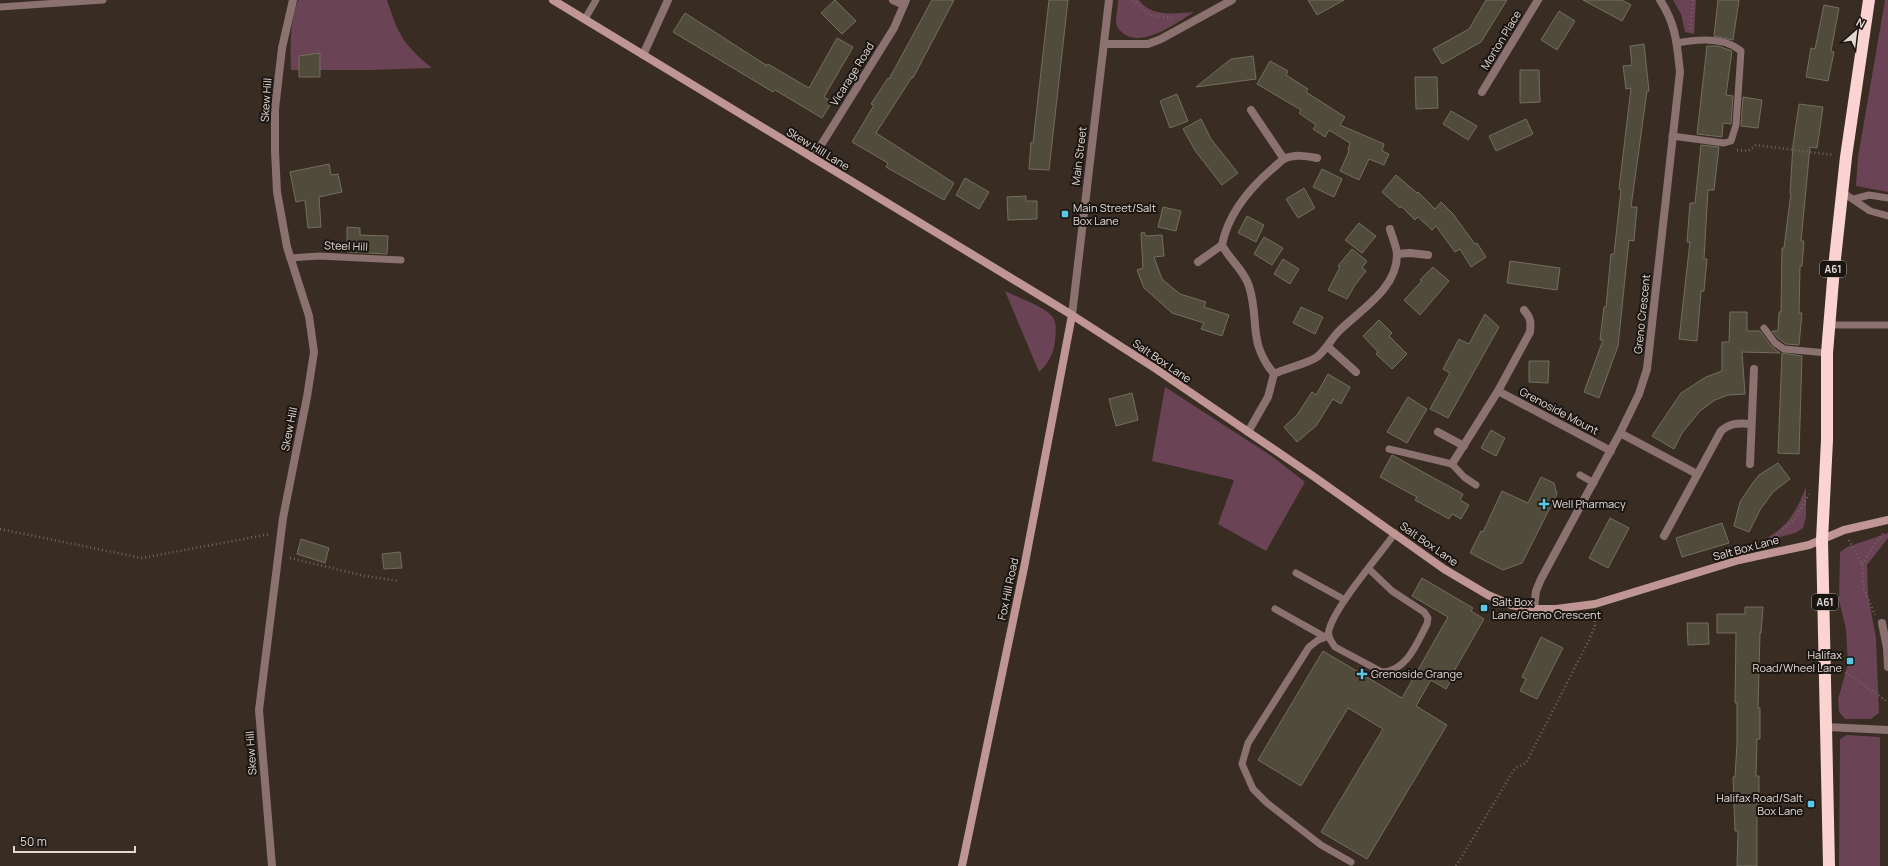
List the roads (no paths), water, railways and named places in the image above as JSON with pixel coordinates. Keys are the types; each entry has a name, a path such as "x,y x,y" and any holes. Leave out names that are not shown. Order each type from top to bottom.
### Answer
{"highway":[{"name":"A61","path":"1829,866 1822,540 1827,440 1827,354 1846,157 1869,0"}],"street":[{"name":"Skew Hill","path":"272,866 259,710 281,535 314,352 309,316 287,247 277,192 275,109 282,48 293,0"},
{"name":"Skew Hill Lane","path":"553,0 1072,315"},
{"path":"643,55 668,0"},
{"path":"893,0 905,2"},
{"name":"Main Street","path":"1072,315 1109,0"},
{"path":"1104,44 1148,44 1161,39 1232,0"},
{"name":"Morton Place","path":"1482,92 1538,0"},
{"name":"Greno Crescent","path":"1534,609 1536,591 1541,579 1611,451 1639,394 1647,368 1680,72 1674,25 1660,0"},
{"name":"Vicarage Road","path":"812,158 894,28 905,2"},
{"path":"1251,110 1284,159"},
{"path":"1198,262 1222,245 1224,234 1240,204 1252,188 1284,159 1296,156 1317,158"},
{"path":"1274,374 1317,357 1338,332 1379,295 1396,266 1397,254 1390,229"},
{"path":"1222,245 1249,284 1254,333 1260,353 1274,374 1268,397 1248,432"},
{"path":"1397,254 1410,253 1428,255"},
{"path":"1452,464 1498,391 1530,332 1530,317 1524,310"},
{"name":"Salt Box Lane","path":"1072,315 1248,432 1444,569 1488,596 1511,605 1534,609 1556,610 1595,604 1758,556 1809,545 1844,530 1887,523"},
{"name":"Fox Hill Road","path":"962,866 1024,568 1072,315"},
{"path":"1327,346 1356,372"},
{"path":"1750,464 1750,424 1754,369"},
{"name":"Grenoside Mount","path":"1498,391 1611,451"},
{"path":"1664,536 1697,474 1724,428 1735,423 1750,424"},
{"path":"1438,432 1464,446"},
{"path":"1620,432 1697,474"},
{"path":"1882,623 1887,648 1888,668"},
{"path":"1827,727 1888,730"}],"lane":[{"path":"0,7 103,0"},
{"path":"585,19 596,0"},
{"path":"1672,136 1724,143 1731,140 1734,135 1741,51 1730,44 1705,40 1677,43"},
{"path":"1842,192 1870,211 1888,216"},
{"path":"1854,199 1869,195 1888,198"},
{"name":"Steel Hill","path":"290,258 319,256 401,260"},
{"path":"1829,325 1888,325"},
{"path":"1764,328 1775,343 1784,349 1827,354"},
{"path":"1389,449 1452,464 1464,477 1476,485"},
{"path":"1580,475 1594,483"},
{"path":"1351,862 1321,845 1267,803 1253,789 1242,764 1248,743 1297,665 1310,647 1318,640 1327,636 1345,600 1395,534"},
{"path":"1275,609 1327,636 1335,646 1382,672 1391,672 1400,667 1408,657 1427,624 1428,618 1424,612 1386,586 1369,569"},
{"path":"1296,572 1345,600"}],"place":[{"name":"Main Street/Salt Box Lane","path":"1065,214"},
{"name":"Well Pharmacy","path":"1544,504"},
{"name":"Salt Box Lane/Greno Crescent","path":"1484,608"},
{"name":"Halifax Road/Wheel Lane","path":"1850,661"},
{"name":"Grenoside Grange","path":"1362,674"},
{"name":"Halifax Road/Salt Box Lane","path":"1811,804"}]}
